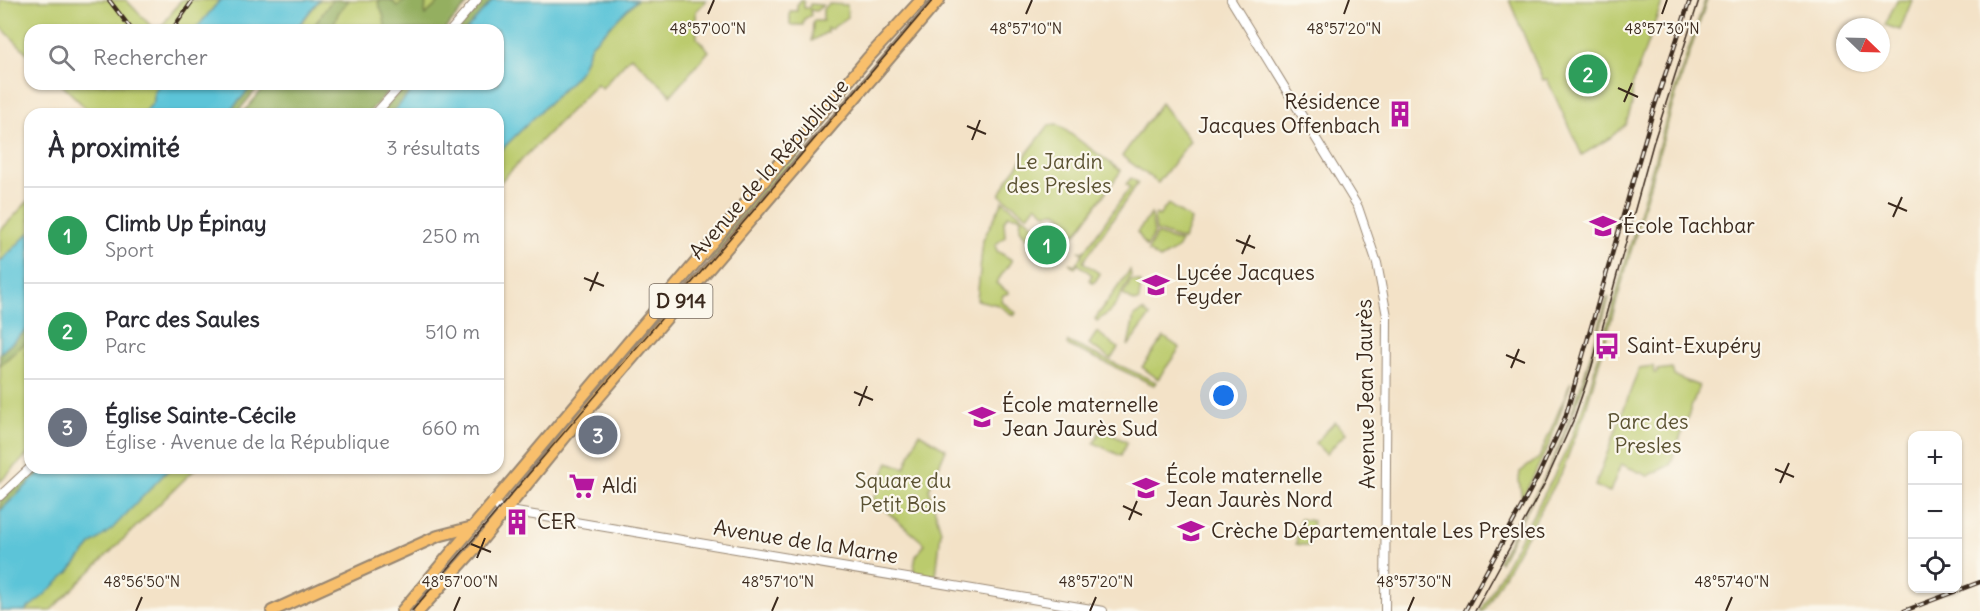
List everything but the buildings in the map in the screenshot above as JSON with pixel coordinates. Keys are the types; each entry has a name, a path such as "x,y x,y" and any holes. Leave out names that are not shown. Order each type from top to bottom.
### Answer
{"main road":[{"name":"Avenue de la République","path":"493,500 586,394 867,59 921,0"},
{"name":"Avenue de la République","path":"419,611 475,548 800,160 939,0"},
{"path":"402,611 493,500"},
{"path":"272,611 438,536 469,528"},
{"path":"438,536 475,548"}],"street":[{"path":"456,24 477,0"},
{"name":"Avenue Jean Jaurès","path":"1231,0 1358,207 1377,264 1387,316 1385,611"},
{"path":"380,108 397,90"},
{"path":"0,496 24,474"},
{"path":"493,500 503,514"},
{"name":"Avenue de la Marne","path":"503,514 516,512 1103,611"}],"green space":[{"path":"0,0 126,0 149,24 24,24 24,50 0,26"},
{"path":"181,0 220,0 200,24 163,24"},
{"path":"319,0 471,0 449,24 301,24"},
{"path":"332,0 349,0 339,12 334,24 315,24"},
{"path":"381,0 391,0 397,6 406,0 426,0 425,15 442,0 471,0 449,24 385,24 378,3"},
{"path":"482,0 493,0 471,24 460,24"},
{"path":"637,0 707,0 696,11 697,38 709,51 671,95 631,56 602,88 597,84 504,178 504,147 581,70 591,45"},
{"path":"801,0 804,1 804,8 809,8 810,4 823,5 816,11 810,10 811,15 804,19 803,25 790,25 790,11 797,11 797,5"},
{"path":"1509,0 1663,0 1632,86 1632,105 1626,124 1610,138 1582,155 1547,79 1543,80"},
{"path":"1705,0 1707,0 1673,104 1585,412 1561,474 1484,611 1481,611 1567,449 1587,396 1672,99"},
{"path":"1897,0 1912,0 1900,30 1890,27 1888,18"},
{"path":"829,4 847,5 848,17 831,29 827,28 827,32 812,41 813,21 823,21 823,9"},
{"path":"67,90 155,90 154,102 148,108 86,108"},
{"path":"249,90 256,90 241,108 232,108"},
{"path":"262,90 389,90 373,108 247,108"},
{"path":"401,90 413,90 396,108 384,108"},
{"path":"1161,103 1190,141 1158,183 1122,156"},
{"path":"822,117 828,123 712,261 706,256"},
{"name":"Le Jardin des Presles","path":"1057,124 1121,171 1076,234 1069,231 1072,225 1057,212 1045,213 1036,205 1028,216 1000,195 1009,177 1049,125"},
{"path":"1131,178 1138,183 1083,262 1100,274 1094,283 1089,280 1092,275 1078,264 1075,268 1069,263 1075,265 1083,254 1079,251 1084,252 1130,187 1126,184"},
{"path":"1003,201 1034,225 1027,239 1020,229 1021,217 1008,215 1004,221 1005,237 995,245 997,251 1012,260 996,283 1009,293 1003,295 1001,301 1016,313 1014,316 998,305 977,300 983,240"},
{"path":"1168,204 1191,220 1183,240 1156,231 1154,218 1156,214 1159,216"},
{"path":"24,205 24,238 0,262 0,231"},
{"path":"1151,214 1154,233 1147,247 1137,232"},
{"path":"1156,234 1181,242 1177,249 1160,259 1148,251"},
{"path":"1130,270 1131,276 1113,309 1097,321 1095,319"},
{"path":"1131,280 1141,282 1139,300 1135,302 1123,295"},
{"path":"673,295 679,300 541,461 537,457"},
{"path":"1607,298 1609,298 1581,393 1558,451 1544,477 1570,416"},
{"path":"1143,311 1150,316 1128,346 1134,316"},
{"path":"24,332 24,458 0,482 0,353"},
{"path":"24,332 24,344 0,365 0,353"},
{"path":"1097,332 1118,348 1111,359 1089,344"},
{"path":"1164,337 1180,348 1158,379 1142,367"},
{"path":"1068,342 1156,382 1154,385 1067,345"},
{"name":"Parc des Presles","path":"1653,366 1654,373 1657,373 1657,370 1672,368 1674,376 1699,386 1670,465 1648,476 1621,464 1610,492 1595,486 1639,368"},
{"path":"1571,382 1549,445 1522,499 1520,472 1539,458"},
{"path":"1335,422 1346,433 1326,454 1315,443"},
{"path":"1101,429 1127,442 1121,456 1094,443"},
{"name":"Square du Petit Bois","path":"919,433 946,449 929,489 941,531 936,576 913,572 916,556 925,544 873,500 888,462 905,468"},
{"path":"27,474 39,474 0,511 0,500"},
{"path":"164,474 190,474 50,611 24,611 69,572 92,544"},
{"path":"1539,488 1500,562 1498,561"},
{"path":"1300,519 1313,521 1309,546 1296,544"}],"water":[{"path":"220,0 319,0 300,24 200,24"},
{"path":"493,0 637,0 591,45 581,70 572,80 504,147 504,108 396,108 413,90 504,90 504,24 471,24"},
{"path":"249,90 232,108 148,108 154,102 154,91"},
{"path":"24,238 24,332 0,353 0,262"},
{"path":"39,474 164,474 112,529 92,544 69,572 24,611 0,611 0,511"}],"tram line":[{"path":"412,611 933,0"},
{"path":"1475,611 1546,481 1573,421 1591,369 1653,144 1699,0"}],"railway":[{"path":"109,0 127,24"},
{"path":"176,24 193,0"},
{"path":"1465,611 1538,476 1565,418 1654,108 1690,0"},
{"path":"1904,611 1980,582"}],"place":[{"name":"Parc des Saules","path":"1588,74"},
{"name":"Résidence Jacques Offenbach","path":"1400,114"},
{"name":"École Tachbar","path":"1603,226"},
{"name":"Climb Up Épinay","path":"1047,245"},
{"name":"Lycée Jacques Feyder","path":"1156,285"},
{"name":"Saint-Exupéry","path":"1607,346"},
{"name":"École maternelle Jean Jaurès Sud","path":"982,417"},
{"name":"Église Sainte-Cécile","path":"598,435"},
{"name":"Aldi","path":"582,486"},
{"name":"École maternelle Jean Jaurès Nord","path":"1146,488"},
{"name":"CER","path":"517,522"},
{"name":"Crèche Départementale Les Presles","path":"1191,531"}]}
